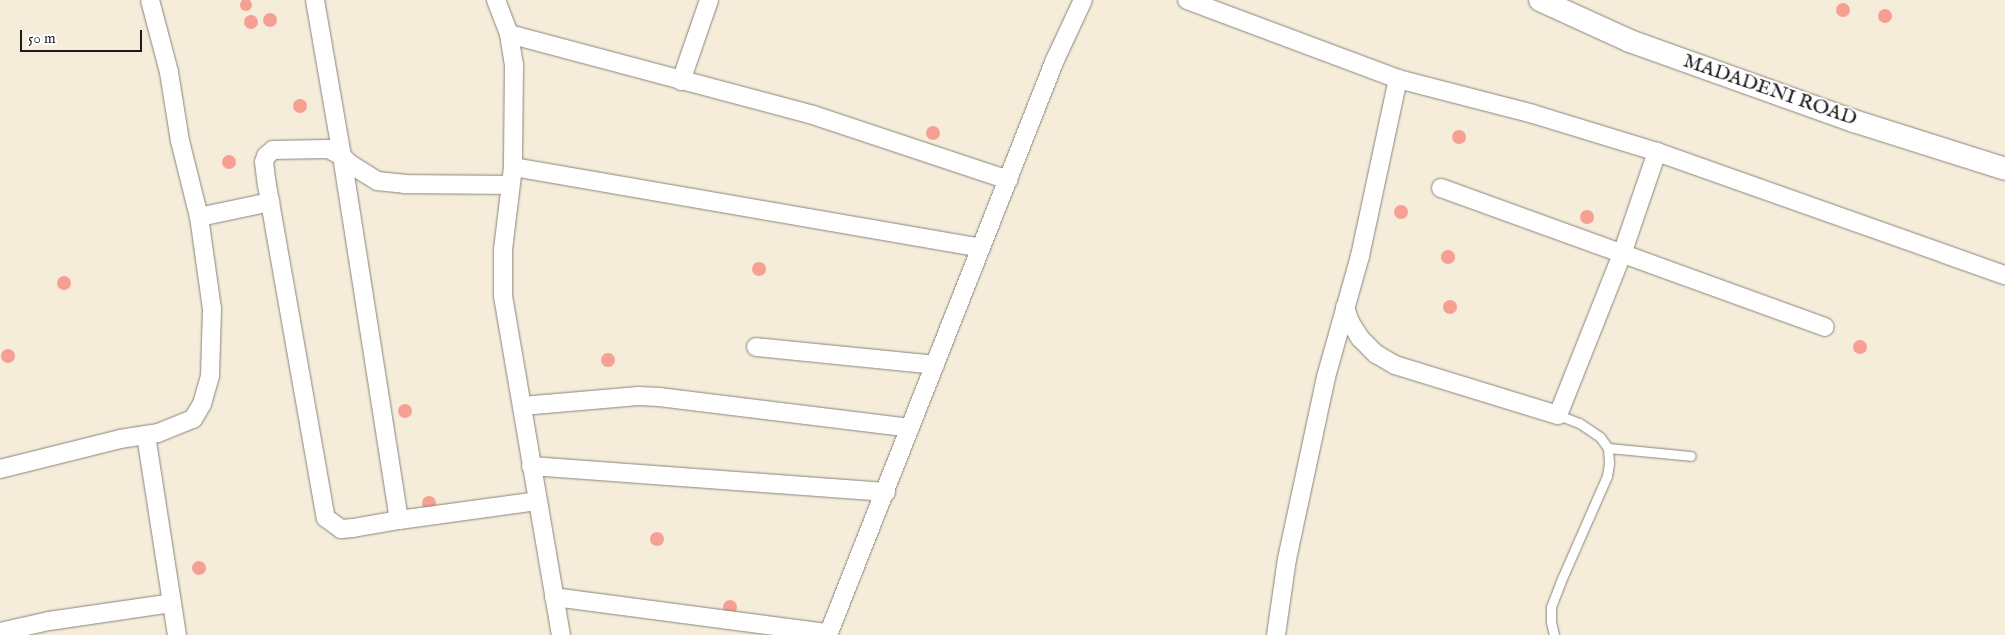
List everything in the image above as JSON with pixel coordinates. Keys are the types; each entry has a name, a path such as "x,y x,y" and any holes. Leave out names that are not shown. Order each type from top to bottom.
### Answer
{"street":[{"path":"0,469 120,438 158,433 193,419 202,404 210,376 212,309 199,217 180,141 169,72 150,0"},
{"path":"315,0 342,156 399,520"},
{"path":"496,0 509,34 514,64 513,167 509,185 503,250 503,296 561,635"},
{"path":"682,81 709,0"},
{"path":"554,597 829,634 1055,60 1083,0"},
{"path":"1187,0 1398,79 1533,114 1657,152 1960,257 2005,275"},
{"name":"MADADENI ROAD","path":"1540,0 1630,41 1854,121 2005,169"},
{"path":"509,34 813,115 1008,180"},
{"path":"1276,635 1287,559 1326,377 1364,237 1398,79"},
{"path":"509,185 404,184 377,181 358,171 342,156 328,149 273,150 266,156 264,162 326,518 341,529 537,501"},
{"path":"1345,307 1350,322 1360,338 1376,354 1395,365 1558,415 1622,254 1657,152"},
{"path":"513,167 981,248"},
{"path":"1441,188 1825,327"},
{"path":"199,217 270,202"},
{"path":"756,347 935,365"},
{"path":"522,406 639,396 659,397 910,428"},
{"path":"146,435 177,635"},
{"path":"531,466 886,492"},
{"path":"0,632 48,621 172,602"}],"lane":[{"path":"1554,635 1551,622 1551,607 1607,476 1609,463 1608,448 1594,432 1579,423 1558,415"},
{"path":"1608,448 1691,456"}],"building":[{"path":"244,-1 248,-1 252,5 248,11 244,11 240,7 240,3"},
{"path":"1843,3 1848,5 1850,10 1848,15 1843,17 1838,15 1836,10 1838,5"},
{"path":"1885,9 1890,11 1892,16 1890,21 1885,23 1880,21 1878,16 1880,11"},
{"path":"270,13 275,15 277,20 275,25 270,27 265,25 263,20 265,15"},
{"path":"251,15 256,17 258,22 256,27 251,29 246,27 244,22 246,17"},
{"path":"300,99 305,101 307,106 305,111 300,113 295,111 293,106 295,101"},
{"path":"933,126 938,128 940,133 938,138 933,140 928,138 926,133 928,128"},
{"path":"1459,130 1464,132 1466,137 1464,142 1459,144 1454,142 1452,137 1454,132"},
{"path":"229,155 234,157 236,162 234,167 229,169 224,167 222,162 224,157"},
{"path":"1401,205 1406,207 1408,212 1406,217 1401,219 1396,217 1394,212 1396,207"},
{"path":"1587,210 1592,212 1594,217 1592,222 1587,224 1582,222 1580,217 1582,212"},
{"path":"1448,250 1453,252 1455,257 1453,262 1448,264 1443,262 1441,257 1443,252"},
{"path":"759,262 764,264 766,269 764,274 759,276 754,274 752,269 754,264"},
{"path":"64,276 69,278 71,283 69,288 64,290 59,288 57,283 59,278"},
{"path":"1450,300 1455,302 1457,307 1455,312 1450,314 1445,312 1443,307 1445,302"},
{"path":"1860,340 1865,342 1867,347 1865,352 1860,354 1855,352 1853,347 1855,342"},
{"path":"8,349 13,351 15,356 13,361 8,363 3,361 1,356 3,351"},
{"path":"608,353 613,355 615,360 613,365 608,367 603,365 601,360 603,355"},
{"path":"405,404 410,406 412,411 410,416 405,418 400,416 398,411 400,406"},
{"path":"429,496 434,498 436,503 434,508 429,510 424,508 422,503 424,498"},
{"path":"657,532 662,534 664,539 662,544 657,546 652,544 650,539 652,534"},
{"path":"199,561 204,563 206,568 204,573 199,575 194,573 192,568 194,563"},
{"path":"730,600 735,602 737,607 735,612 730,614 725,612 723,607 725,602"}]}
